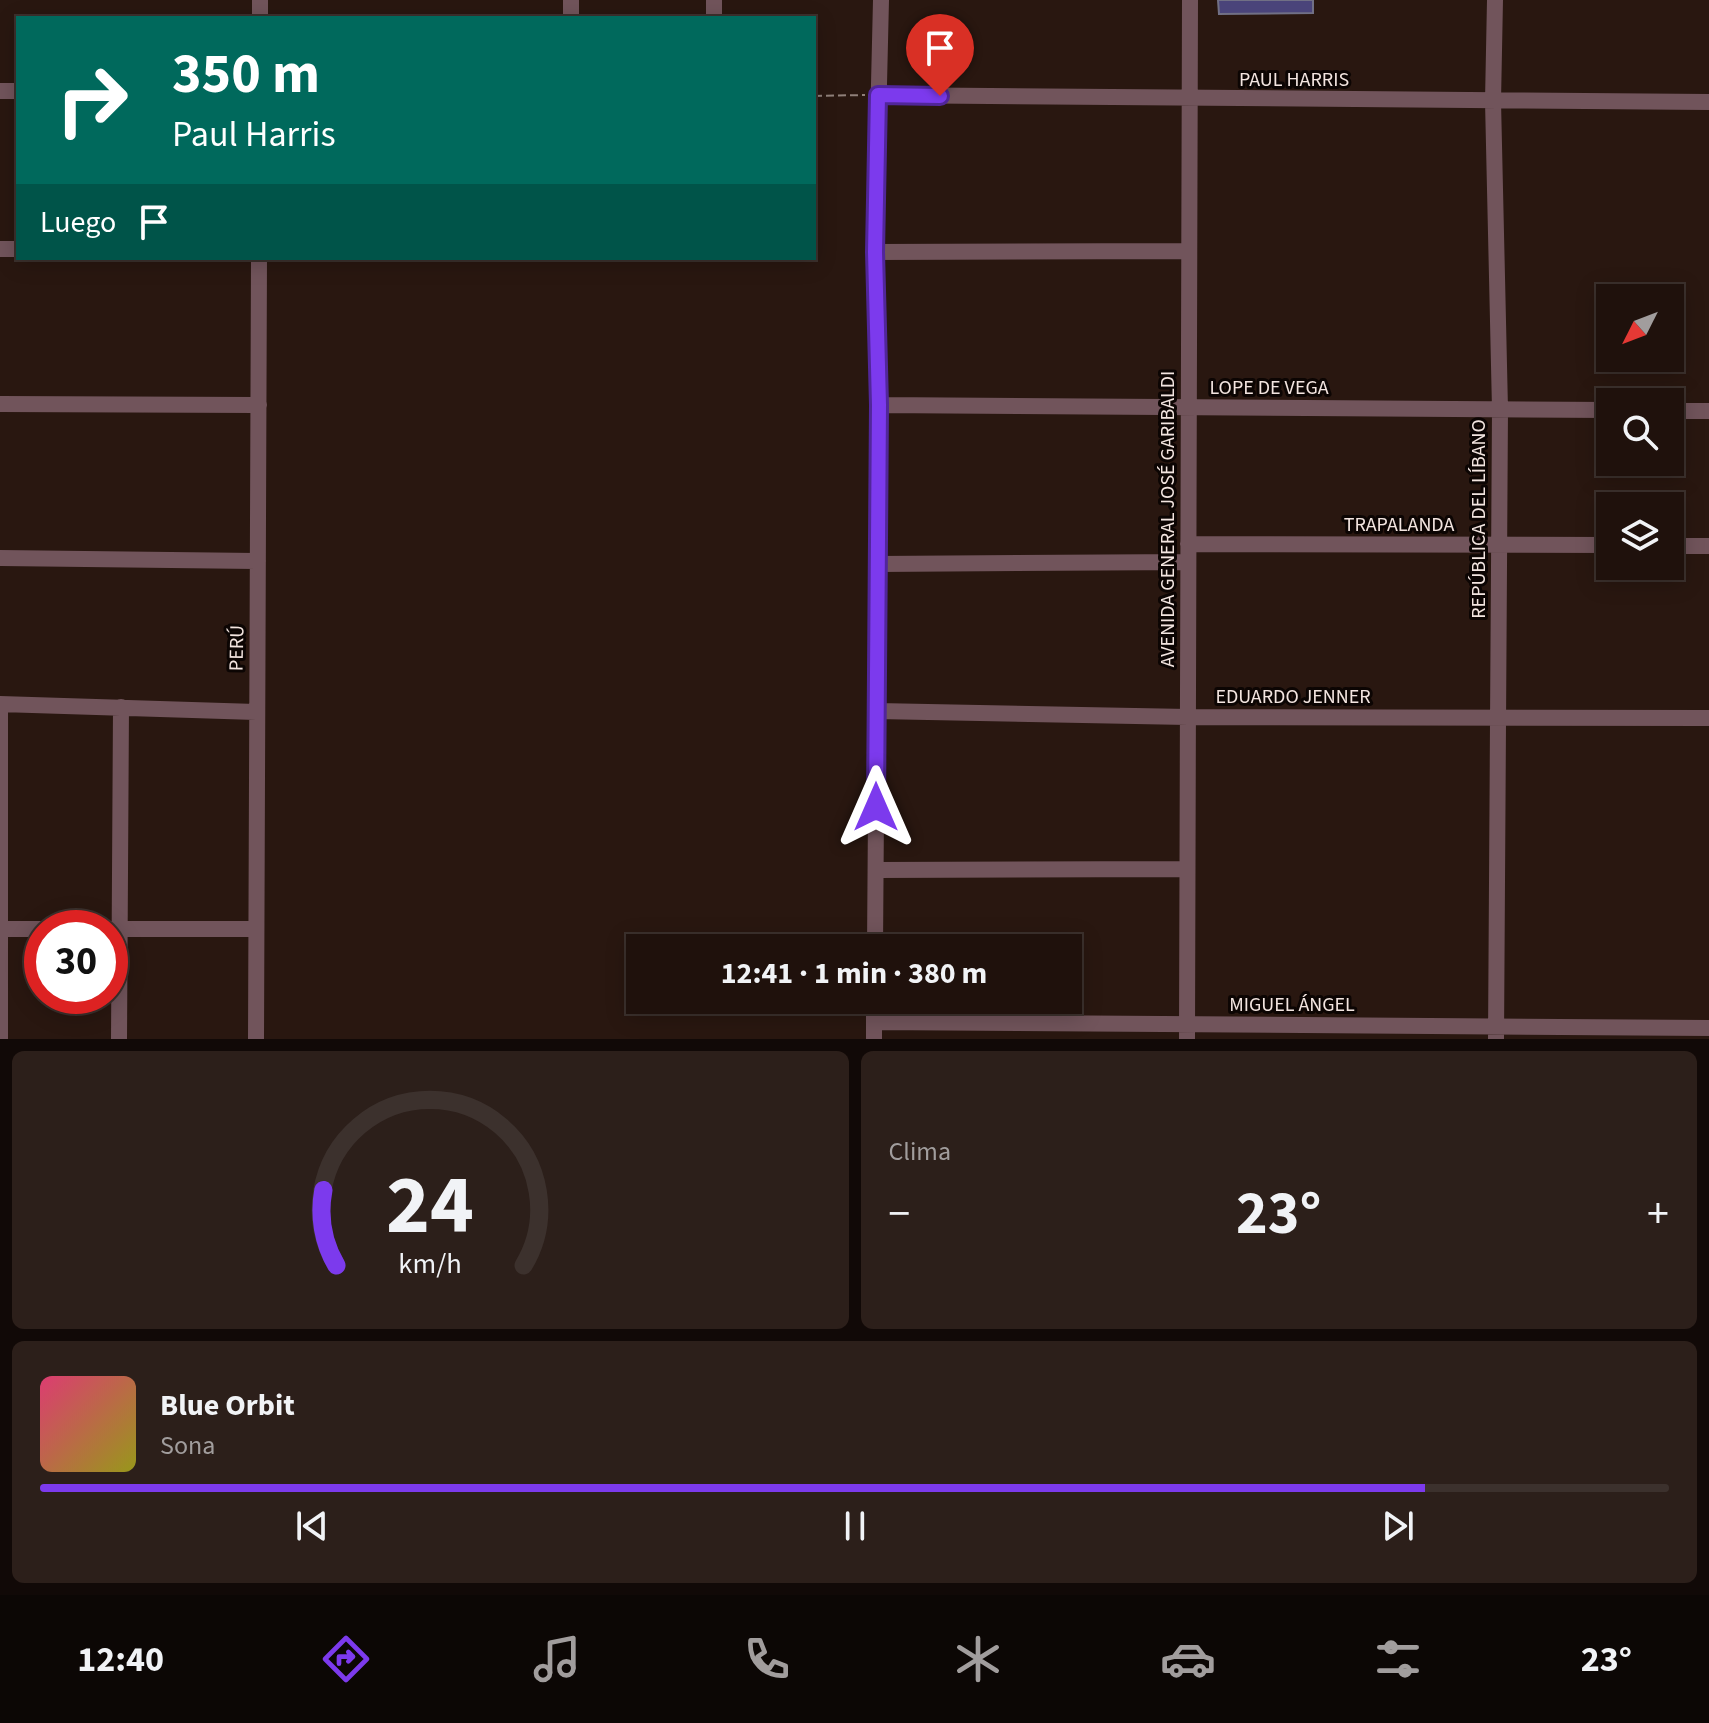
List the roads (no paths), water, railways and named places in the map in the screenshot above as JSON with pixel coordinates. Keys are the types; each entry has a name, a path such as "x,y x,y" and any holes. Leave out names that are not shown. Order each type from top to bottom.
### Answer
{"street":[{"path":"875,934 879,405 875,252 881,0"},
{"name":"AVENIDA GENERAL JOSÉ GARIBALDI","path":"1187,1032 1190,0"},
{"name":"REPÚBLICA DEL LÍBANO","path":"1495,0 1493,101 1500,409 1496,1033"},
{"name":"PAUL HARRIS","path":"878,95 1709,102"},
{"path":"875,252 1189,251"},
{"name":"PERÚ","path":"256,1039 259,260"},
{"path":"0,404 259,405"},
{"name":"LOPE DE VEGA","path":"879,405 1596,410"},
{"path":"1684,411 1709,411"},
{"name":"TRAPALANDA","path":"1188,544 1596,545"},
{"path":"1684,546 1709,546"},
{"path":"0,558 258,561"},
{"path":"878,564 1188,562"},
{"path":"0,1039 0,704 256,712"},
{"path":"116,910 121,707"},
{"name":"EDUARDO JENNER","path":"877,711 1188,717 1709,718"},
{"path":"876,870 1187,869"},
{"path":"0,929 24,929"},
{"path":"128,929 256,929"},
{"path":"118,1014 119,1039"},
{"name":"MIGUEL ÁNGEL","path":"874,1031 1496,1033 1709,1028"}]}
